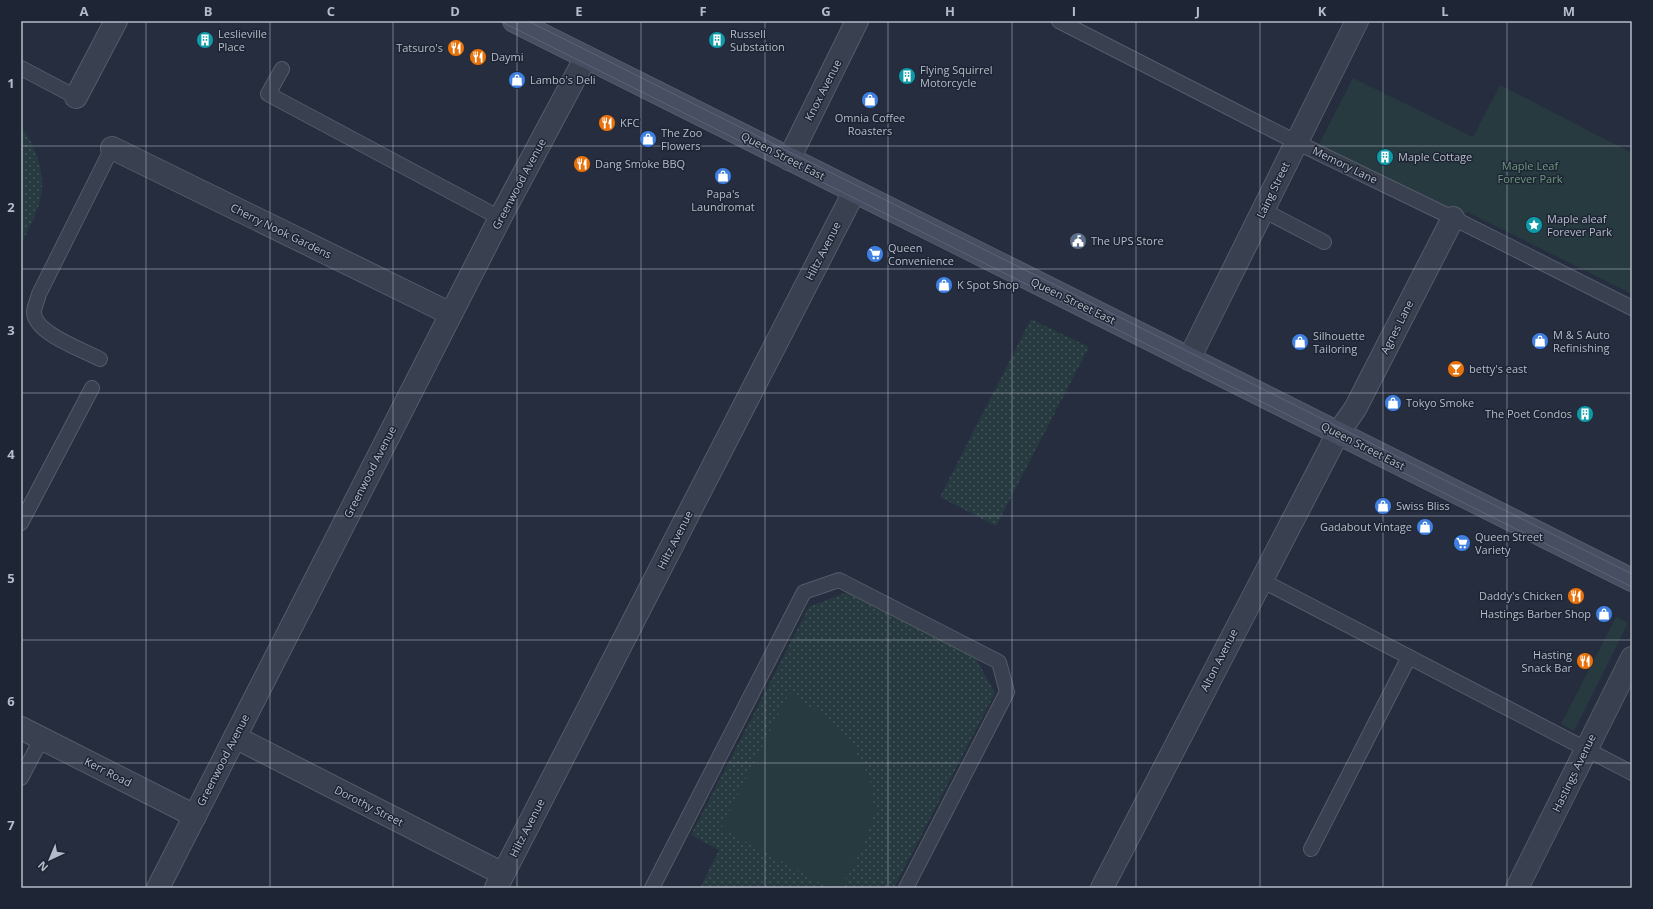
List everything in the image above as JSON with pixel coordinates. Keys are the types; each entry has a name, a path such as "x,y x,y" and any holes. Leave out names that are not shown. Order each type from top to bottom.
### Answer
{"main road":[{"name":"Queen Street East","path":"514,21 1632,580"}],"street":[{"path":"76,97 116,21"},
{"name":"Knox Avenue","path":"789,159 857,21"},
{"name":"Laing Street","path":"1189,359 1357,21"},
{"name":"Greenwood Avenue","path":"158,888 500,218 586,57"},
{"name":"Cherry Nook Gardens","path":"112,148 451,314"},
{"name":"Hiltz Avenue","path":"500,881 854,192"},
{"name":"Agnes Lane","path":"1338,433 1355,409 1453,218"},
{"name":"Alton Avenue","path":"1102,888 1338,433"},
{"name":"Hastings Avenue","path":"1517,888 1632,658"},
{"name":"Kerr Road","path":"21,728 195,816"},
{"name":"Dorothy Street","path":"235,738 500,881"}],"lane":[{"name":"Memory Lane","path":"1059,21 1296,142 1453,218 1632,308"},
{"path":"21,68 76,97"},
{"path":"282,69 268,94 500,218"},
{"path":"100,359 48,334 38,324 34,312 39,294 112,148"},
{"path":"1263,210 1324,242"},
{"path":"21,523 92,388"},
{"path":"652,888 804,592 840,580 999,662 1007,692 906,888"},
{"path":"1261,580 1632,772"},
{"path":"1311,849 1409,657"},
{"path":"21,778 42,738"}],"green space":[{"name":"Maple Leaf Forever Park","path":"1353,78 1473,137 1500,85 1632,153 1632,294 1467,212 1465,216 1319,144"},
{"path":"21,126 31,143 39,162 42,191 32,223 21,244"},
{"path":"1031,319 1089,347 996,526 940,497"},
{"path":"847,592 975,657 995,693 894,888 700,888 719,850 691,835 809,607"},
{"path":"1616,617 1628,623 1574,731 1561,724"},
{"path":"789,693 827,718 851,743 869,776 875,810 866,840 841,888 830,888 721,828"}],"tram line":[{"path":"500,21 1632,587"},
{"path":"528,21 1632,574"}],"place":[{"name":"Leslieville Place","path":"205,40"},
{"name":"Russell Substation","path":"717,40"},
{"name":"Tatsuro's","path":"456,48"},
{"name":"Daymi","path":"478,57"},
{"name":"Flying Squirrel Motorcycle","path":"907,76"},
{"name":"Lambo's Deli","path":"517,80"},
{"name":"Omnia Coffee Roasters","path":"870,100"},
{"name":"KFC","path":"607,123"},
{"name":"The Zoo Flowers","path":"648,139"},
{"name":"Maple Cottage","path":"1385,157"},
{"name":"Dang Smoke BBQ","path":"582,164"},
{"name":"Papa's Laundromat","path":"723,176"},
{"name":"Maple aleaf Forever Park","path":"1534,225"},
{"name":"The UPS Store","path":"1078,241"},
{"name":"Queen Convenience","path":"875,254"},
{"name":"K Spot Shop","path":"944,285"},
{"name":"M & S Auto Refinishing","path":"1540,341"},
{"name":"Silhouette Tailoring","path":"1300,342"},
{"name":"betty's east","path":"1456,369"},
{"name":"Tokyo Smoke","path":"1393,403"},
{"name":"The Poet Condos","path":"1585,414"},
{"name":"Swiss Bliss","path":"1383,506"},
{"name":"Gadabout Vintage","path":"1425,527"},
{"name":"Queen Street Variety","path":"1462,543"},
{"name":"Daddy's Chicken","path":"1576,596"},
{"name":"Hastings Barber Shop","path":"1604,614"},
{"name":"Hasting Snack Bar","path":"1585,661"}]}
